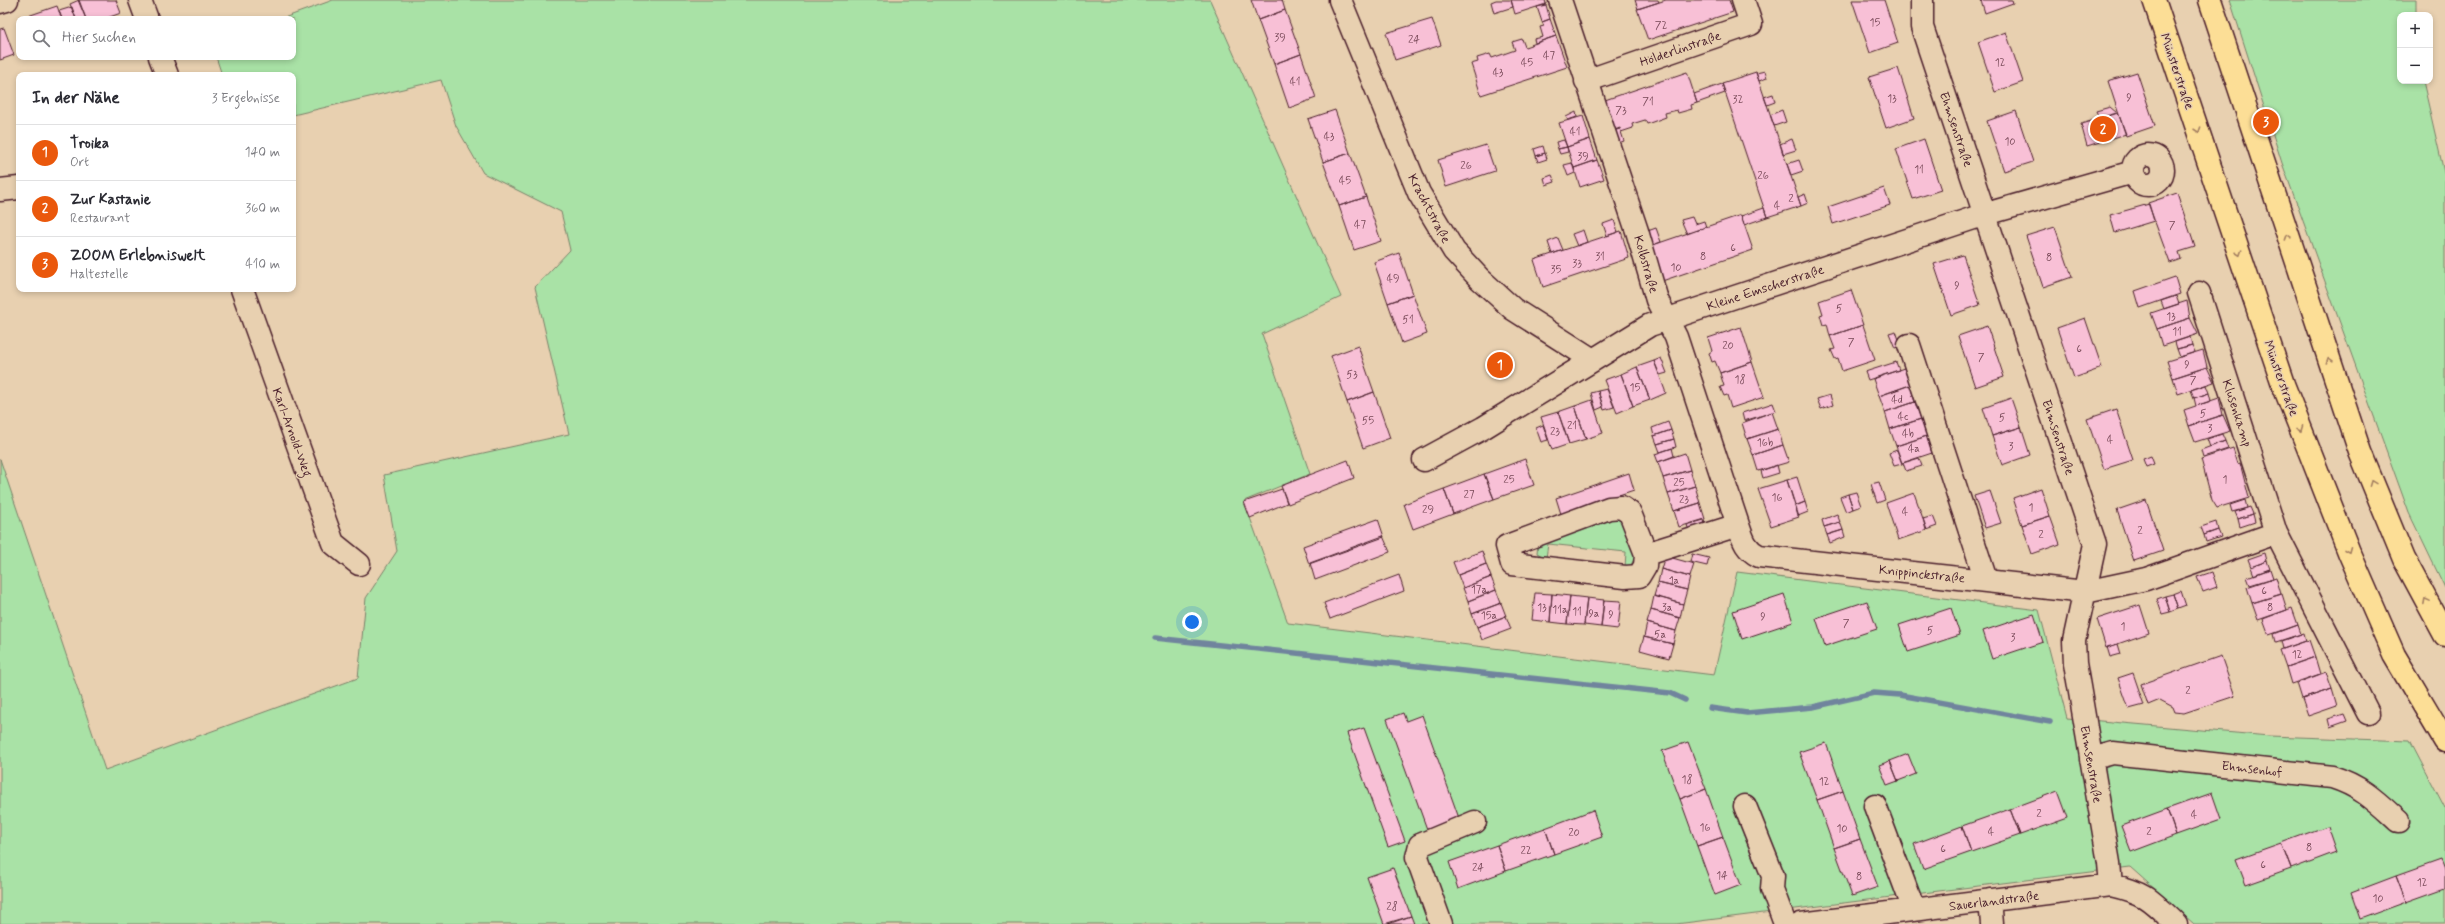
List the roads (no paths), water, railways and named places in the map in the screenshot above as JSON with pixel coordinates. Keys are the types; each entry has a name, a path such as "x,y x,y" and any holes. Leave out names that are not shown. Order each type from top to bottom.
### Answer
{"main road":[{"name":"Münsterstraße","path":"2154,0 2283,384 2349,552 2394,655 2445,741"},
{"path":"2210,0 2360,452 2404,559 2445,635"}],"street":[{"path":"0,2 7,0"},
{"path":"140,0 146,16"},
{"name":"Krachtstraße","path":"1340,0 1419,193 1454,251 1480,280 1513,308 1593,360"},
{"name":"Kolbstraße","path":"1560,0 1637,231 1657,300 1676,337 1746,546 1759,556"},
{"name":"Hölderlinstraße","path":"1586,81 1751,24 1743,0"},
{"name":"Ehmsenstraße","path":"1922,0 1922,27 1986,214 2095,544 2074,641 2075,663 2109,863 2111,885"},
{"path":"161,60 166,72"},
{"name":"Kleine Emscherstraße","path":"1424,460 1484,428 1650,325 1986,214 2133,172"},
{"path":"0,190 16,188"},
{"name":"Karl-Arnold-Weg","path":"243,292 333,543 359,564"},
{"name":"Klusenkamp","path":"2199,293 2276,533 2368,713"},
{"path":"1909,345 1986,580"},
{"path":"1621,506 1630,513 1646,554 1645,566 1639,576 1625,577 1512,564 1507,546 1609,508 1621,506"},
{"path":"1646,554 1738,525"},
{"path":"2085,592 2146,579 2276,533"},
{"name":"Knippinckstraße","path":"1759,556 2085,592"},
{"name":"Ehmsenhof","path":"2091,759 2113,753 2332,777 2351,783 2371,796 2398,821"},
{"path":"1745,806 1773,876 1772,889 1785,924"},
{"path":"1875,806 1914,910"},
{"path":"1441,924 1417,857 1420,845 1475,822"},
{"name":"Sauerlandstraße","path":"1800,924 1859,920 1914,910 2111,885 2130,890 2149,898 2176,924"},
{"path":"1990,900 1992,924"}],"waterway":[{"path":"1155,638 1670,693 1685,700"},
{"path":"1710,708 1747,713 1813,707 1874,693 1900,695 2050,722"}],"place":[{"name":"ZOOM Erlebniswelt","path":"2266,122"},
{"name":"Zur Kastanie","path":"2103,129"},
{"name":"Troika","path":"1500,365"}]}
